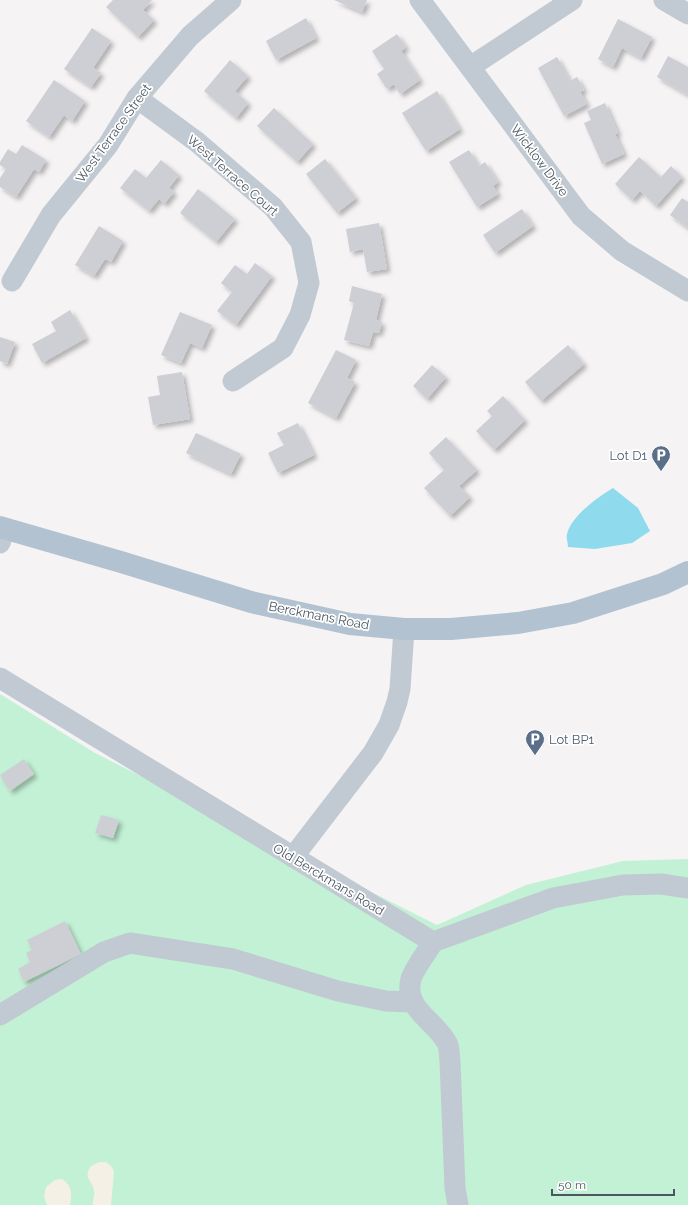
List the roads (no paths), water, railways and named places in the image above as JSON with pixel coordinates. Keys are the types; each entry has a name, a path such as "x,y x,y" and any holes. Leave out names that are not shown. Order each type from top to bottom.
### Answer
{"main road":[{"name":"Berckmans Road","path":"2,533 121,562 251,602 350,624 404,629 451,629 503,624 573,613 664,584 688,572"}],"street":[{"name":"West Terrace Street","path":"12,281 51,215 108,145 137,98 190,36 232,0"},
{"name":"Wicklow Drive","path":"420,0 581,216 622,251 688,291"},
{"path":"470,67 572,0"},
{"path":"664,0 688,14"},
{"name":"West Terrace Court","path":"137,98 197,142 273,207 301,242 309,283 300,315 283,348 233,381"},
{"path":"293,857 373,753 389,725 400,689 404,629"},
{"name":"Old Berckmans Road","path":"0,678 433,942"},
{"path":"458,1205 455,1188 448,1044 439,1032 415,1007 409,993 411,978 433,942 553,898 623,884 661,884 688,888"},
{"path":"0,1015 104,952 130,943 234,958 338,991 386,1001 413,1002"}],"water":[{"path":"613,488 638,508 650,531 632,543 595,549 568,547 567,534 574,520 600,496"}],"place":[{"name":"Lot D1","path":"661,472"},
{"name":"Lot BP1","path":"535,756"}]}
